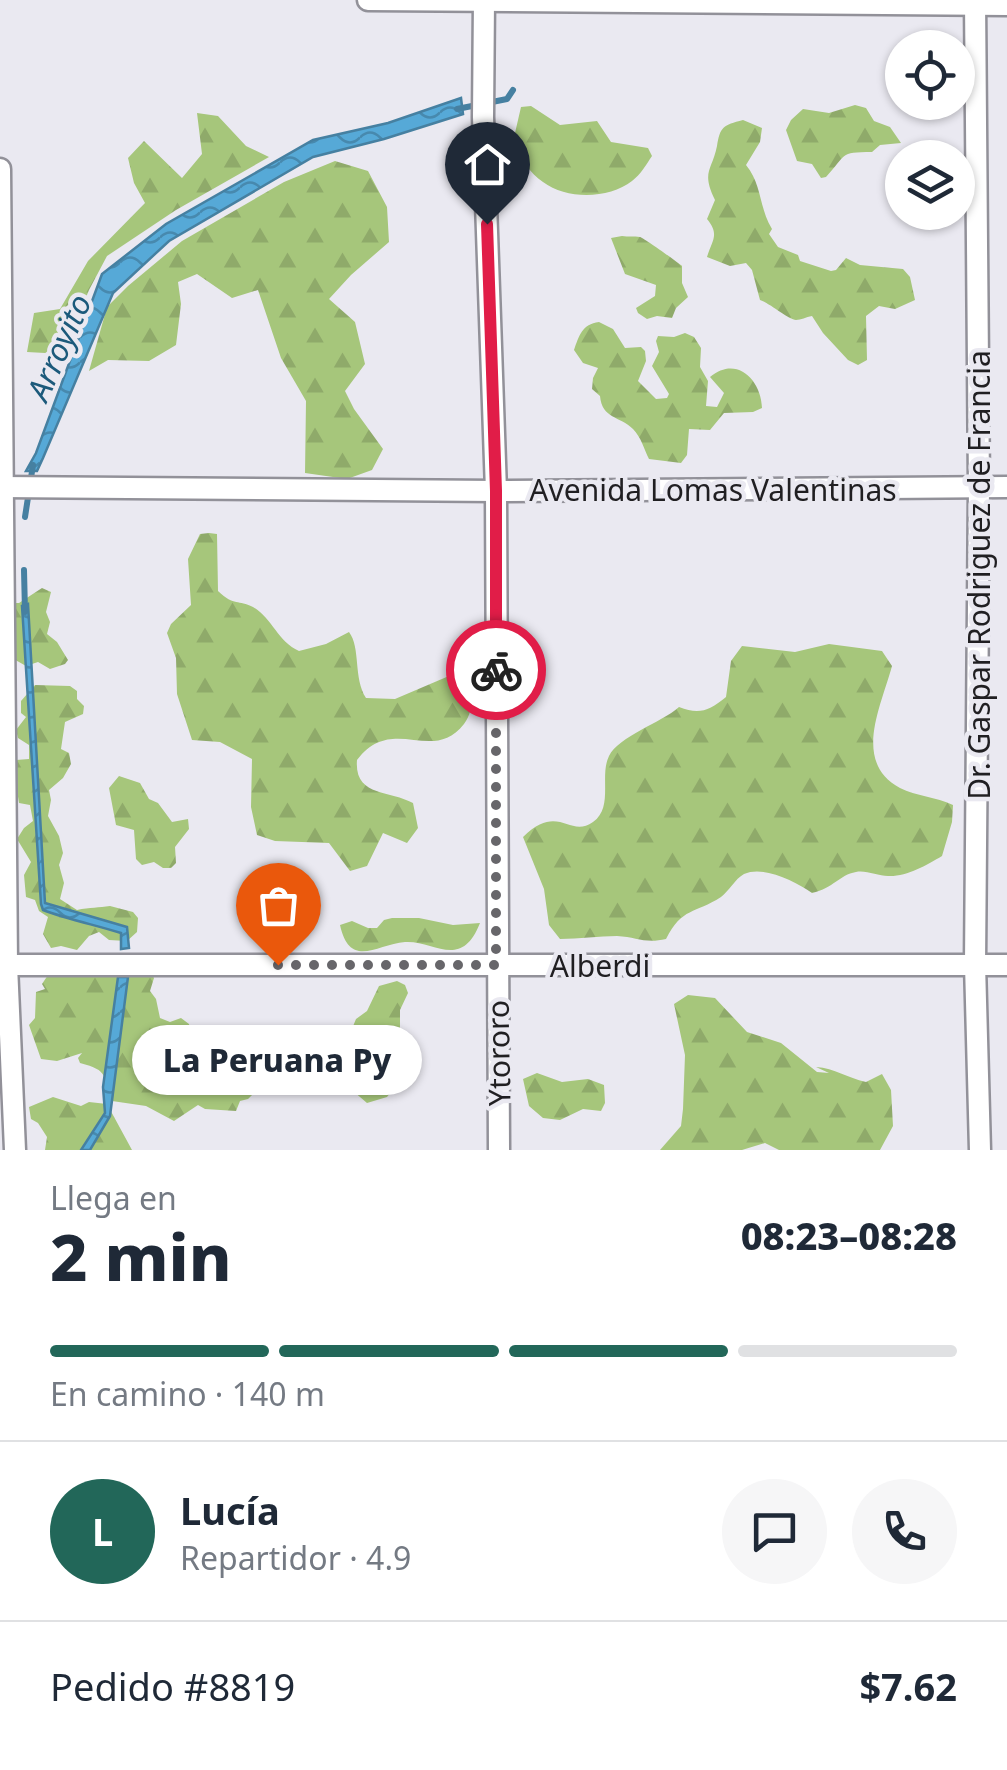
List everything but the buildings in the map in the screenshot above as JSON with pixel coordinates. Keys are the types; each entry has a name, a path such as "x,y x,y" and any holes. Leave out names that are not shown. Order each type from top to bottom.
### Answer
{"street":[{"path":"368,0 1007,5"},
{"name":"Ytororo","path":"484,1 496,491 500,1150"},
{"name":"Dr. Gaspar Rodriguez de Francia","path":"975,2 979,487 976,964 980,1150"},
{"path":"0,169 15,487 3,965 15,1150"},
{"name":"Avenida Lomas Valentinas","path":"15,487 496,491 1007,487"},
{"name":"Alberdi","path":"3,965 1007,965"}],"green space":[{"path":"855,105 866,108 874,121 890,127 899,140 885,140 885,145 872,152 848,154 821,178 812,164 797,161 786,130 803,109 829,113"},
{"path":"531,106 560,125 597,121 611,142 648,148 652,156 635,178 612,191 588,195 553,188 526,166 512,146 521,107"},
{"path":"197,113 218,116 246,146 269,157 176,210 107,256 63,354 27,352 34,313 60,309 88,261 145,203 134,183 128,158 144,141 182,178 202,154"},
{"path":"743,120 762,128 760,142 746,165 772,229 769,234 778,247 798,255 800,261 831,271 846,258 860,265 903,269 910,277 915,300 895,309 879,306 866,316 867,360 858,365 848,360 812,316 793,319 760,300 752,270 746,263 730,266 707,257 714,234 707,219 715,200 709,172 721,131"},
{"path":"335,161 368,171 387,207 389,242 329,299 355,322 365,364 345,391 383,449 372,470 347,479 305,473 306,401 281,358 258,290 232,298 197,274 178,282 181,304 176,345 149,361 108,360 89,371 107,307 128,286 182,241 284,182"},
{"path":"611,238 642,238 682,266 682,283 688,297 672,318 647,319 638,313 636,308 655,296 656,285 625,274"},
{"path":"599,322 613,329 625,348 641,347 645,351 646,361 638,381 656,399 667,398 669,394 652,366 659,352 658,336 685,333 694,337 701,348 700,367 708,381 706,406 717,407 724,393 710,377 729,368 738,369 752,380 762,408 724,413 710,430 689,429 687,455 681,463 649,459 636,432 608,413 592,389 598,368 583,363 574,350 585,328"},
{"path":"200,534 217,534 218,591 260,612 299,651 326,644 349,632 366,698 395,699 470,667 478,671 468,717 452,735 426,741 384,740 357,760 361,780 367,786 413,803 418,828 407,843 383,833 367,866 350,871 329,843 275,841 257,835 251,807 252,759 220,742 192,740 177,694 176,658 167,633 191,605 188,559"},
{"path":"42,588 51,592 46,612 50,622 47,634 68,660 50,669 38,662 26,666 12,658 13,603"},
{"path":"829,644 882,651 892,666 877,716 873,749 885,777 900,788 953,805 942,856 902,875 850,874 812,893 780,876 752,872 741,876 721,897 684,916 666,939 560,939 549,925 544,889 523,837 546,822 577,827 593,822 603,808 606,764 614,749 679,707 704,710 726,697 731,661 742,646 795,652"},
{"path":"35,685 70,686 84,706 83,714 65,722 61,749 69,753 71,764 49,790 48,816 63,853 59,865 64,883 60,899 77,910 110,906 133,912 138,918 137,932 127,941 109,940 99,932 89,936 77,950 51,948 43,934 48,917 39,911 35,900 26,897 24,875 31,862 17,839 33,821 30,805 19,803 13,765 16,760 29,759 29,745 18,738 16,730 26,717 21,713 21,701"},
{"path":"119,776 140,783 149,799 158,803 172,822 188,819 189,829 175,847 176,863 171,868 154,862 142,865 136,859 134,830 116,825 109,788"},
{"path":"392,918 419,918 453,925 480,923 473,938 456,950 405,942 358,951 350,947 340,925 352,921 377,928"},
{"path":"124,970 151,973 154,978 150,991 160,1018 170,1022 181,1018 189,1024 192,1036 186,1049 196,1072 211,1081 220,1074 228,1076 237,1067 256,1069 254,1093 240,1101 236,1111 198,1105 174,1121 146,1106 112,1101 101,1072 80,1063 82,1053 57,1061 41,1059 29,1025 35,1018 36,992 45,989 42,984 48,975 115,976"},
{"path":"397,981 405,985 408,993 400,1010 400,1036 393,1052 398,1083 387,1097 367,1103 332,1064 309,1059 307,1050 319,1032 328,1030 349,1036 379,986"},
{"path":"688,995 715,998 747,1032 781,1043 817,1072 829,1073 816,1067 823,1068 866,1082 882,1074 891,1090 893,1126 880,1150 779,1150 765,1143 742,1150 660,1150 681,1126 685,1055 674,1004"},
{"path":"537,1073 562,1082 588,1079 604,1085 605,1103 601,1111 583,1109 560,1120 543,1118 529,1106 523,1079"},
{"path":"53,1097 81,1106 89,1102 107,1104 132,1150 45,1150 47,1137 31,1119 29,1107"}],"water":[{"path":"461,98 463,114 313,157 169,241 113,293 37,471 26,471 102,274 166,224 313,140 388,123"},
{"path":"28,604 45,903 127,927 129,948 121,949 121,933 43,910 41,904 22,606"},
{"path":"118,977 128,977 110,1116 90,1150 81,1150 105,1113 103,1087"}],"waterway":[{"name":"Arroyito","path":"457,109 507,99 513,90"},
{"name":"Arroyito","path":"25,517 33,465"},
{"name":"Arroyito","path":"24,570 25,612"}],"way so far":[{"path":"278,965 496,965 496,670"}],"place":[{"name":"La Peruana Py","path":"278,965"}],"route":[{"path":"487,224 496,491 496,670"}]}
